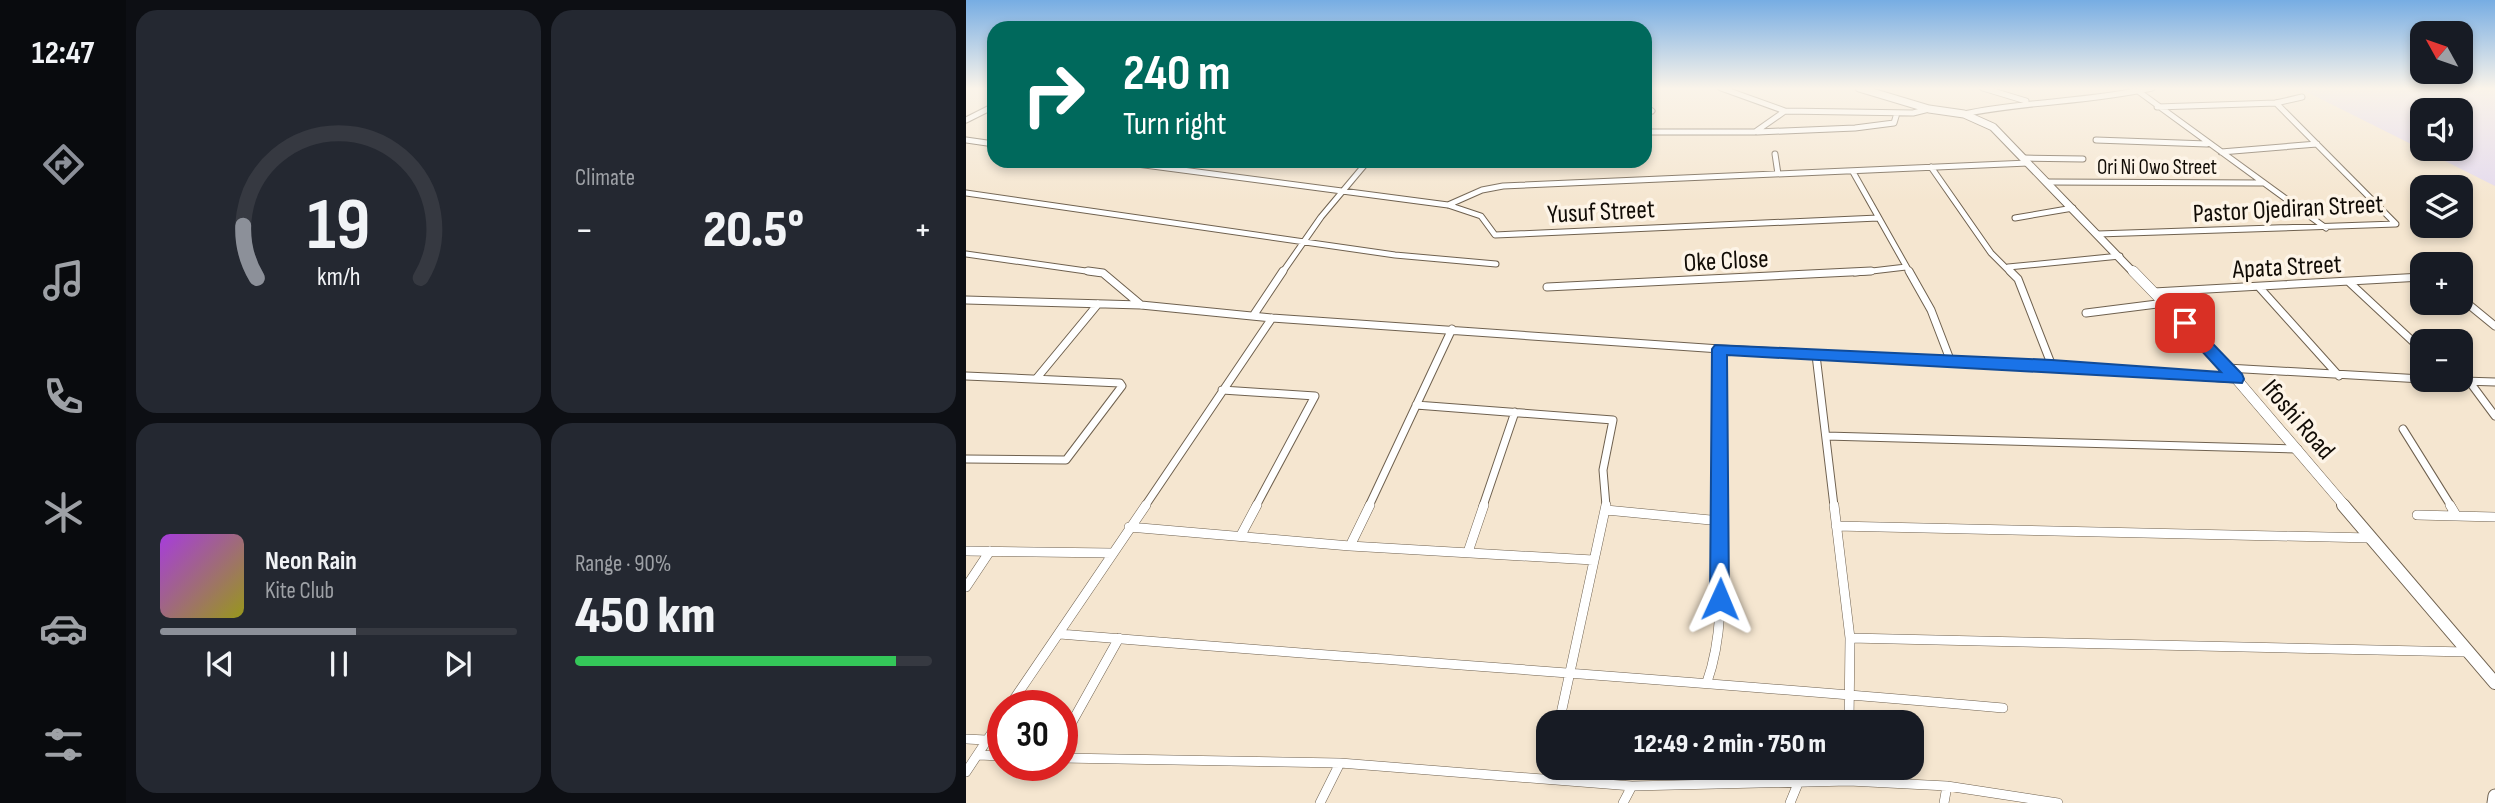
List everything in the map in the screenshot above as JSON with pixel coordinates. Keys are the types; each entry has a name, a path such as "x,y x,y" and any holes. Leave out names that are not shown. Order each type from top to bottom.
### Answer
{"main road":[{"name":"Ifoshi Road","path":"1991,125 2237,379 2495,683"},
{"path":"2494,803 2495,796"}],"street":[{"path":"1755,132 1764,125"},
{"path":"1652,132 1823,130 1869,125"},
{"path":"2181,125 2327,228"},
{"name":"Pastor Ojediran Street","path":"2098,234 2396,225 2298,125"},
{"path":"966,140 987,143"},
{"path":"2095,140 2207,144"},
{"path":"2220,152 2316,144"},
{"path":"1775,155 1778,174"},
{"path":"1448,205 1482,190 1503,186 1853,172 2026,160 2083,159"},
{"path":"1931,167 1992,253 2018,279 2052,366"},
{"name":"Yusuf Street","path":"1167,168 1448,205 1476,211 1488,220 1495,235 1878,218"},
{"path":"1253,316 1301,242 1361,168"},
{"path":"1853,172 1931,310 1951,362"},
{"name":"Ori Ni Owo Street","path":"2047,182 2266,183"},
{"path":"966,193 1395,255 1496,264"},
{"path":"2015,218 2073,208"},
{"path":"966,254 1103,273 1141,305"},
{"path":"2008,267 2120,256"},
{"name":"Oke Close","path":"1547,287 1842,274 1906,267"},
{"name":"Apata Street","path":"2154,292 2410,278"},
{"path":"2349,282 2410,339"},
{"path":"2259,286 2339,376"},
{"path":"966,300 1141,305 1272,318 1720,349 2052,366 2237,379"},
{"path":"2086,313 2165,303"},
{"path":"1036,379 1098,304"},
{"path":"2473,308 2495,326"},
{"path":"1021,690 1272,318"},
{"path":"1350,547 1452,329"},
{"path":"1707,682 1713,665 1719,626 1720,349"},
{"path":"1816,355 1850,638 1849,710"},
{"path":"2227,368 2410,379"},
{"path":"966,376 1120,383 1122,386 1066,460 1058,462 966,458"},
{"path":"2473,381 2495,382"},
{"path":"2473,386 2495,416"},
{"path":"1222,390 1315,396 1241,535"},
{"path":"1416,405 1613,420 1603,470 1606,510 1561,710"},
{"path":"1468,552 1514,412"},
{"path":"2403,429 2456,516"},
{"path":"1826,436 2299,449"},
{"path":"1606,510 1721,520"},
{"path":"2417,515 2495,517"},
{"path":"1836,526 2371,538"},
{"path":"1129,527 1241,535 1350,547 1593,560"},
{"path":"966,551 1112,554"},
{"path":"966,587 990,551"},
{"path":"1060,634 1389,661 1568,671 1849,693 2003,708"},
{"path":"1078,711 1119,638"},
{"path":"1850,638 2468,652"},
{"path":"966,739 986,740 966,772"},
{"path":"978,755 987,755"},
{"path":"1078,758 1340,763 1536,772"},
{"path":"1321,803 1340,763"},
{"path":"1594,780 1632,786 1849,781 1948,786 2058,803"},
{"path":"1790,803 1799,781"},
{"path":"1623,803 1632,786"},
{"path":"1944,803 1948,786"}],"shaded area":[{"path":"2374,125 2410,125 2410,143"},
{"path":"2473,125 2495,125 2495,186 2445,161 2473,161"}],"route":[{"path":"1720,599 1720,349 2052,366 2237,379 2185,323"}]}
